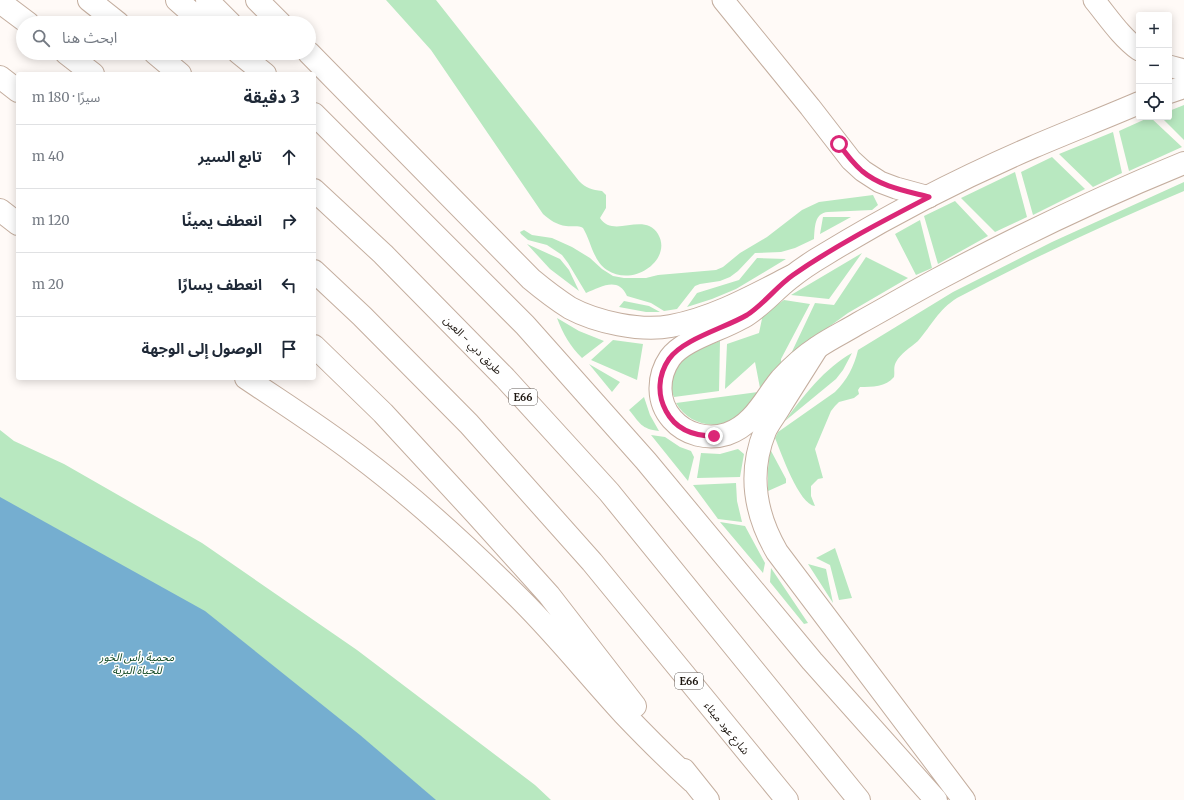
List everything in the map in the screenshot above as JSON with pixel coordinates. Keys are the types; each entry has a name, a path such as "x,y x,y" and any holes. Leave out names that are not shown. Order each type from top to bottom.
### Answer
{"main road":[{"path":"89,0 109,16"},
{"path":"177,0 195,16"},
{"path":"207,0 223,16"},
{"path":"257,0 273,16"},
{"path":"0,2 19,16"},
{"path":"75,60 90,72"},
{"path":"163,60 178,72"},
{"path":"248,60 263,72"},
{"path":"265,60 276,72"},
{"path":"316,60 531,279 550,295 571,308 594,318 619,325 644,327 669,327 696,320 724,309 792,276 868,228 975,174 1034,146 1136,104"},
{"path":"0,77 16,89"},
{"path":"1172,91 1184,86"},
{"path":"316,116 525,325 646,461 807,655 936,800"},
{"path":"792,276 766,300 749,313 684,345 675,352 669,360 664,369 660,390 666,412 681,428 702,436 727,434 739,428 748,422 793,366 817,348 910,294 993,250 1060,217 1184,163"},
{"name":"طريق دبي - العين","path":"316,192 383,254 505,378 609,492 859,800"},
{"path":"0,210 16,222"},
{"name":"شارع عود ميثاء","path":"316,273 362,316 469,424 592,562 787,800"},
{"path":"316,348 383,413 549,595 708,800"},
{"path":"817,348 766,430 760,448 756,465 755,484 761,519 777,552 964,800"},
{"path":"249,380 323,429 357,454 422,507 523,602 623,713 693,782"}],"street":[{"path":"723,0 862,172 880,182 896,188 929,197"},
{"path":"1094,0 1136,48"},
{"path":"1172,67 1184,70"}],"green space":[{"path":"386,0 436,0 579,181 587,187 602,191 606,195 606,208 600,218 606,224 613,226 637,224 645,225 652,228 658,234 661,243 660,253 656,261 639,273 618,275 607,270 598,261 583,228 560,225 543,214 431,50"},
{"path":"1184,105 1184,140 1164,120 1172,120 1172,110"},
{"path":"1143,120 1153,120 1182,147 1129,171 1119,131"},
{"path":"1113,132 1122,173 1093,187 1059,154"},
{"path":"1052,157 1085,189 1033,215 1021,172"},
{"path":"1015,172 1027,217 995,232 961,198"},
{"path":"1184,182 1184,191 1041,255 950,303 940,313 918,341 898,359 895,366 894,377 891,380 883,385 860,387 858,390 859,394 854,398 839,402 831,411 815,449 823,478 818,479 811,486 811,496 815,506 803,497 791,477 775,438 778,432 835,392 850,373 858,350 953,292 1052,242"},
{"path":"873,195 878,205 872,210 823,213 816,222 814,239 795,248 781,252 755,253 738,271 730,277 720,281 695,286 677,309 664,311 651,303 627,296 619,286 603,286 586,293 562,255 547,245 528,240 520,232 524,230 532,235 552,238 572,247 590,258 602,269 613,276 624,278 646,278 658,275 716,270 723,267 740,253 767,237 802,210 819,202"},
{"path":"955,201 988,236 938,264 924,216"},
{"path":"823,217 851,217 820,234"},
{"path":"920,220 932,268 916,275 895,234"},
{"path":"527,244 560,259 569,270 579,291 550,269"},
{"path":"862,253 829,299 791,295"},
{"path":"866,257 908,278 848,313 788,360 815,303 834,305"},
{"path":"757,258 786,259 736,289 687,307 697,293 739,280"},
{"path":"784,300 810,304 781,359 781,370 760,388 755,362 725,389 727,344 759,333 763,314"},
{"path":"624,301 649,306 660,312 646,312 619,307"},
{"path":"557,318 579,331 604,341 582,358 567,340"},
{"path":"613,340 643,344 637,380 591,360"},
{"path":"720,341 719,391 674,397 671,390 671,382 676,368 690,352"},
{"path":"852,353 843,370 836,379 785,421 815,383 833,366"},
{"path":"589,364 620,382 612,392"},
{"path":"758,392 740,414 726,423 710,424 694,420 687,416 676,403"},
{"path":"644,397 650,415 659,431 648,429 641,425 629,410"},
{"name":"محمية رأس الخور للحياة البرية","path":"0,430 14,441 64,464 202,543 357,650 535,785 551,800 0,800"},
{"path":"651,435 665,437 680,447 691,451 694,457 688,481"},
{"path":"738,449 744,454 740,477 697,478 701,453 720,454"},
{"path":"770,449 786,479 786,483 768,491 768,469"},
{"path":"736,483 737,501 742,522 718,519 693,485"},
{"path":"720,522 745,526 765,563 763,573"},
{"path":"835,548 852,598 839,600 830,565 816,558"},
{"path":"808,564 826,569 833,603"},
{"path":"771,568 808,623 804,624 770,582"}],"water":[{"name":"محمية رأس الخور للحياة البرية","path":"0,497 205,611 360,735 436,800 0,800"}],"route":[{"path":"714,436 702,436 681,428 666,412 660,390 661,380 664,369 675,352 684,345 749,313 766,300 792,276 822,256 868,228 929,197 896,188 880,182 862,172 839,144"}]}
